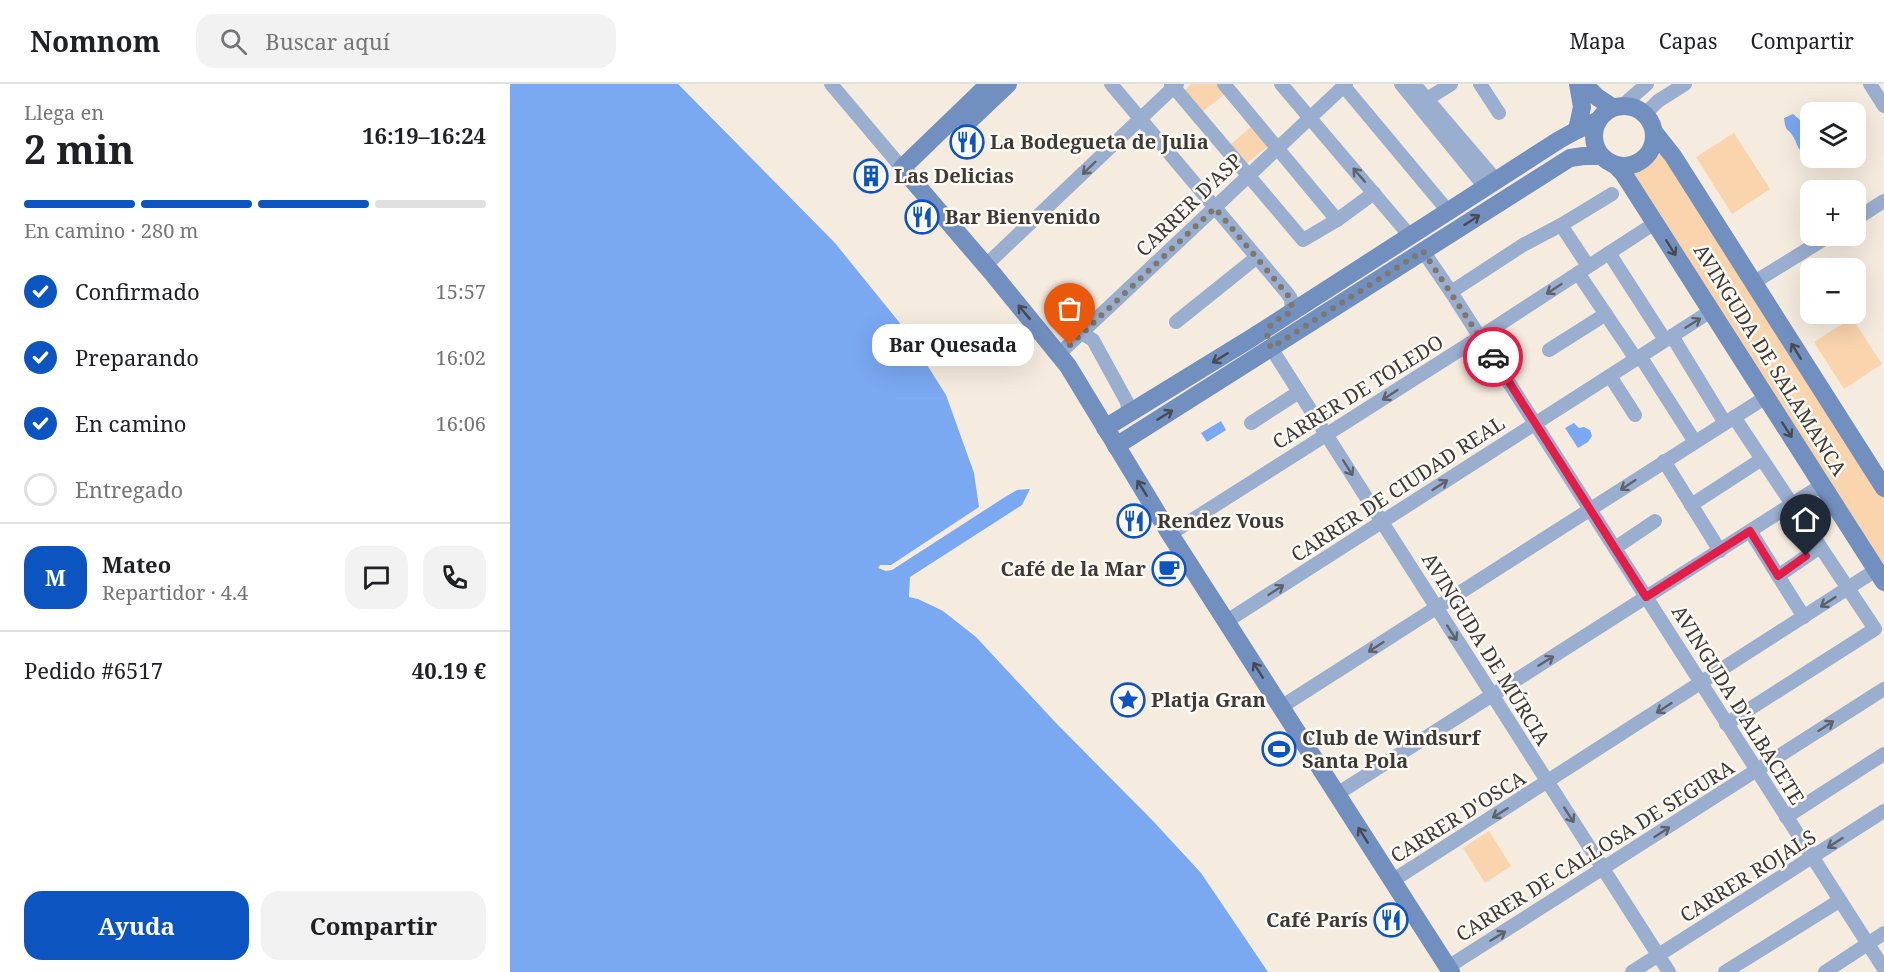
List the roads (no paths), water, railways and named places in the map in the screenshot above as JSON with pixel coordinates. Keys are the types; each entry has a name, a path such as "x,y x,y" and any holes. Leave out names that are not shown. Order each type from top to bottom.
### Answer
{"street":[{"path":"831,84 1059,354 1170,534 1450,970"},
{"path":"905,173 989,84"},
{"path":"905,173 1008,84"},
{"path":"1110,84 1287,293 1291,299 1292,311"},
{"path":"1224,84 1337,220"},
{"path":"1281,84 1423,251"},
{"path":"1401,84 1491,183"},
{"path":"1414,84 1503,200"},
{"path":"1426,98 1451,84"},
{"path":"1480,84 1499,112"},
{"path":"1577,130 1582,107 1578,84"},
{"path":"1578,84 1597,120 1593,136 1596,147 1608,161"},
{"path":"1116,446 1570,158 1633,165 1641,161 1649,153 1654,143 1654,132 1646,114 1635,107 1618,106 1597,97 1584,84"},
{"path":"1105,428 1129,415 1491,183 1597,120 1647,84"},
{"path":"1646,114 1658,101 1684,84"},
{"path":"1870,84 1884,106"},
{"path":"986,266 1174,85 1303,240 1337,220 1374,193"},
{"path":"1344,85 1448,211"},
{"name":"CARRER D'ASP","path":"1059,354 1083,334 1344,85"},
{"name":"AVINGUDA DE SALAMANCA","path":"1654,132 1673,156 1884,488"},
{"name":"AVINGUDA DE SALAMANCA","path":"1608,161 1629,182 1880,576"},
{"path":"1451,292 1523,245 1562,225 1612,194"},
{"path":"1866,213 1884,201"},
{"name":"CARRER DE TOLEDO","path":"1170,534 1655,223"},
{"path":"1562,225 1606,314 1695,442"},
{"path":"1753,283 1813,246"},
{"name":"AVINGUDA D'ALBACETE","path":"1423,251 1591,510 1839,901 1875,947 1884,969"},
{"path":"1609,253 1668,338 1762,459 1875,629 1726,724"},
{"path":"1176,322 1257,258"},
{"name":"CARRER DE CIUDAD REAL","path":"1227,621 1712,311"},
{"path":"1550,350 1606,314"},
{"path":"1269,326 1266,334 1271,348"},
{"path":"1083,334 1093,340 1127,402 1129,415"},
{"name":"AVINGUDA DE MÚRCIA","path":"1271,348 1669,972"},
{"path":"1610,376 1635,415"},
{"path":"1251,423 1299,392"},
{"path":"1281,707 1766,397"},
{"path":"1691,505 1762,459"},
{"path":"1664,461 1720,551"},
{"path":"1337,795 1822,485"},
{"path":"1615,548 1655,522"},
{"path":"1750,531 1804,617"},
{"path":"1778,576 1820,546"},
{"name":"CARRER D'OSCA","path":"1392,881 1848,588 1880,576"},
{"name":"CARRER DE CALLOSA DE SEGURA","path":"1450,970 1884,689"},
{"path":"1786,817 1884,754"},
{"name":"CARRER ROJALS","path":"1632,972 1884,811"},
{"path":"1725,972 1839,901"},
{"path":"1840,972 1875,947 1884,933"},
{"path":"1825,972 1875,947"}],"water":[{"path":"510,84 678,84 835,243 903,327 946,395 974,473 979,507 891,565 880,565 878,568 886,571 892,570 1005,497 1017,490 1030,489 1022,505 910,577 909,597 943,611 976,637 1056,723 1154,822 1201,873 1268,972 510,972"},
{"path":"1793,114 1800,120 1800,150 1792,134 1786,129 1784,118"},
{"path":"1221,421 1226,430 1207,442 1201,433"},
{"path":"1574,423 1579,428 1584,427 1590,430 1592,436 1588,442 1578,448 1565,428"}],"place":[{"name":"La Bodegueta de Julia","path":"967,142"},
{"name":"Las Delicias","path":"871,176"},
{"name":"Bar Bienvenido","path":"922,217"},
{"name":"Bar Quesada","path":"1070,345"},
{"name":"Rendez Vous","path":"1134,521"},
{"name":"Café de la Mar","path":"1169,569"},
{"name":"Platja Gran","path":"1128,700"},
{"name":"Club de Windsurf Santa Pola","path":"1279,749"},
{"name":"Café París","path":"1391,920"}]}
